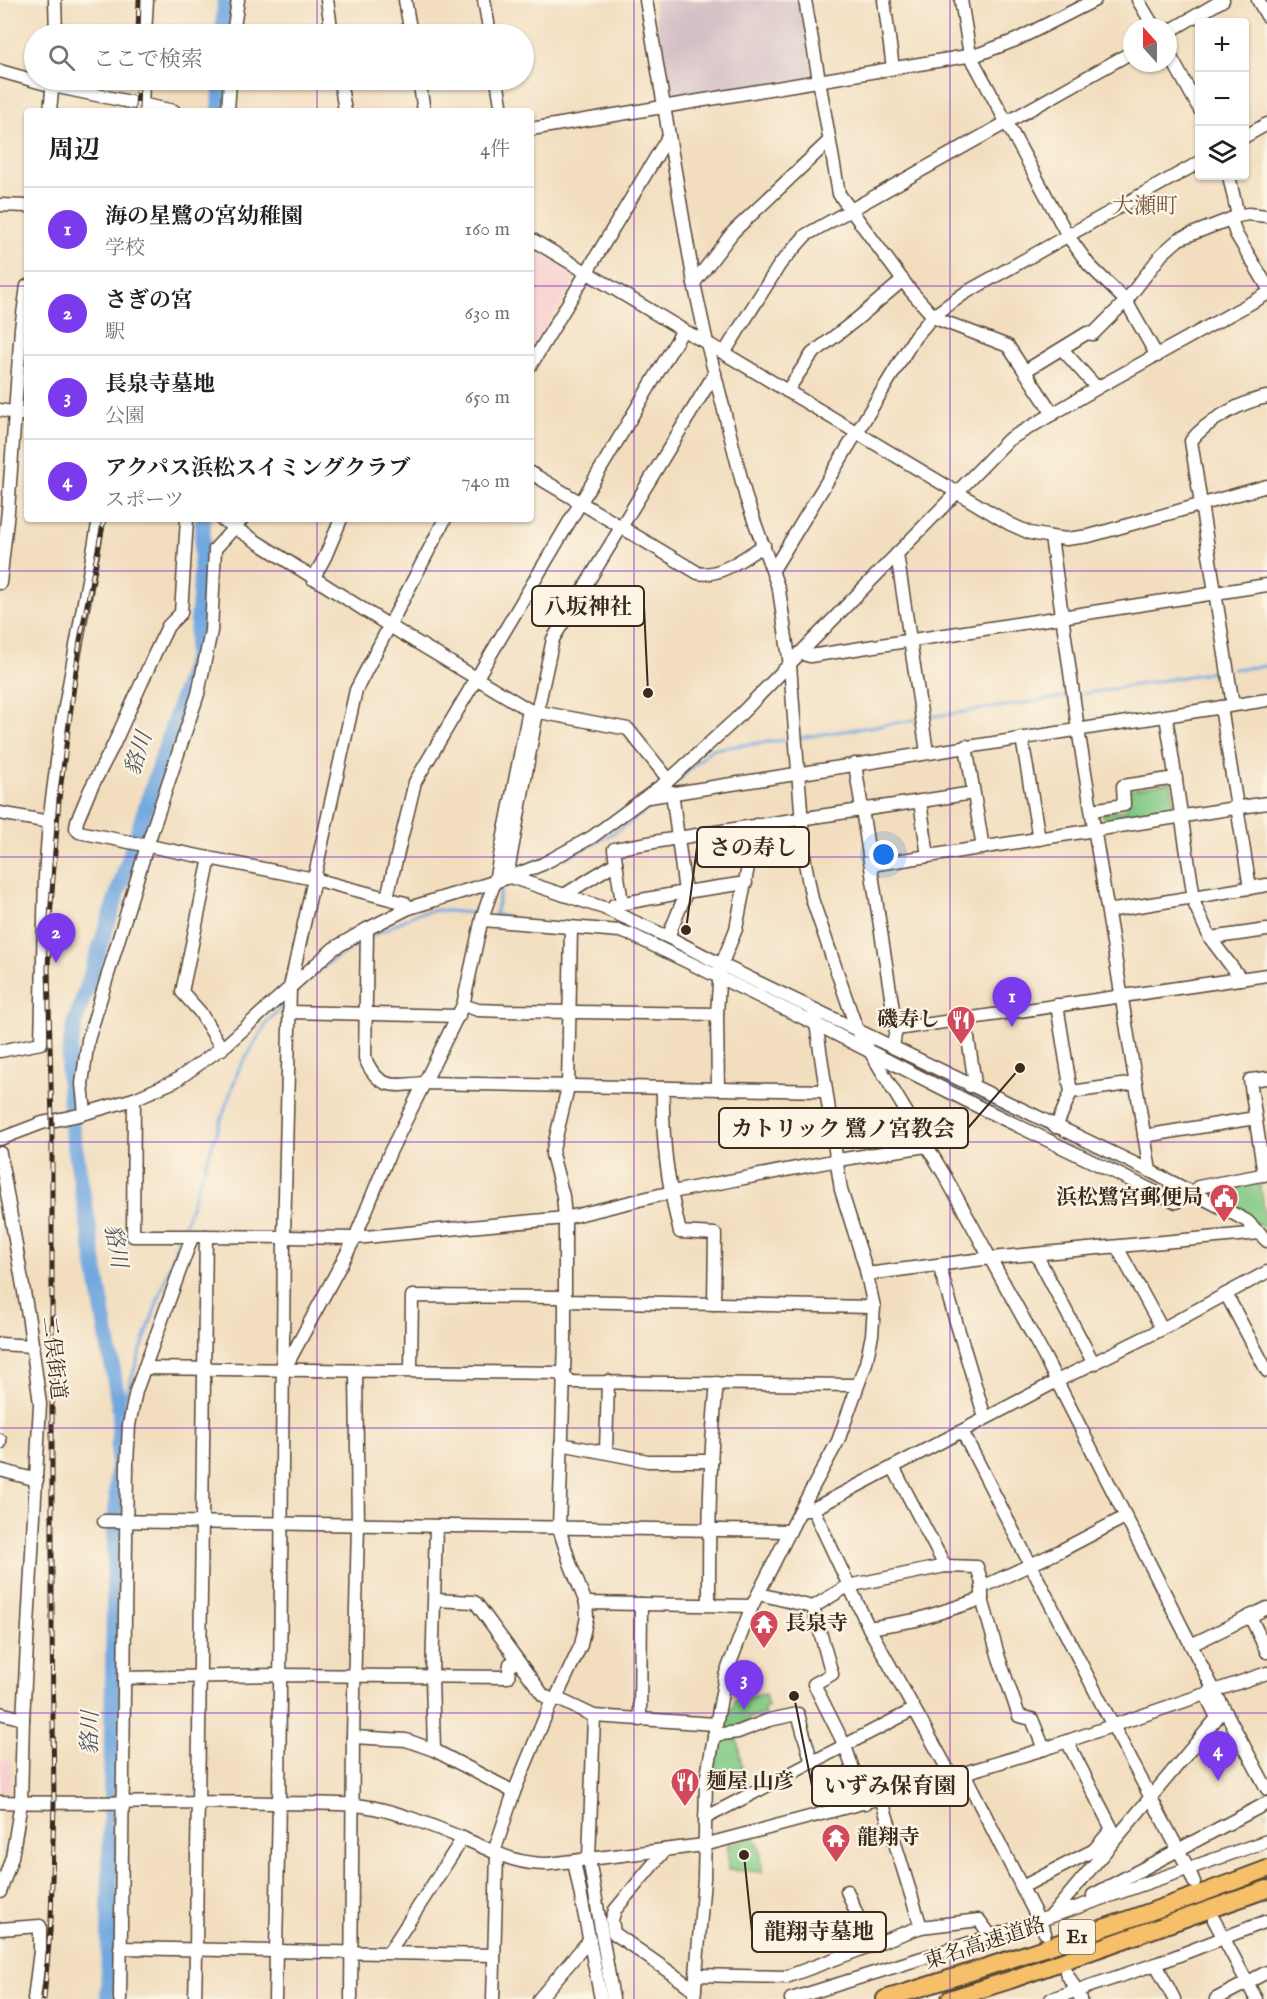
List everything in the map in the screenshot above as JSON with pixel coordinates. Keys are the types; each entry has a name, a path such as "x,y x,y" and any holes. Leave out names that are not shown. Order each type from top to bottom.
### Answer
{"highway":[{"name":"東名高速道路","path":"885,1999 1012,1959 1267,1869"},
{"name":"東名高速道路","path":"951,1999 1267,1889"}],"street":[{"path":"55,0 56,24"},
{"path":"146,24 147,0"},
{"path":"234,24 238,0"},
{"path":"327,0 331,24"},
{"path":"405,0 409,24"},
{"path":"484,0 488,24"},
{"path":"646,0 668,137 707,343 747,498 779,590 790,665 805,863 812,899 859,1033 991,1258 1057,1381 1191,1645 1211,1693 1267,1789"},
{"path":"805,0 839,194 933,316 1008,346 1053,414"},
{"path":"884,0 893,68"},
{"path":"961,0 970,55 1068,236 1089,264 1126,301 1157,356"},
{"path":"534,129 970,55 1016,40 1095,0"},
{"path":"1138,0 1149,18"},
{"path":"1177,27 1223,0"},
{"path":"1258,0 1267,16"},
{"path":"724,353 780,264 806,235 1123,57"},
{"path":"1177,68 1195,101"},
{"path":"0,71 24,76"},
{"path":"50,108 52,90"},
{"path":"78,90 142,108 143,90"},
{"path":"228,108 229,90"},
{"path":"342,90 345,108"},
{"path":"421,90 424,108"},
{"path":"499,90 502,108"},
{"path":"1249,135 1267,124"},
{"path":"534,360 668,137"},
{"path":"694,283 733,232 829,141"},
{"path":"773,570 915,337 933,316 965,293 1195,165"},
{"path":"1230,180 1236,234 1267,286"},
{"path":"0,205 24,206"},
{"path":"1025,371 1087,333 1094,334 1126,301 1162,254 1179,239 1248,214 1267,216"},
{"path":"534,241 956,493 1030,533 1066,538 1089,536 1267,486"},
{"path":"787,391 812,354 903,280"},
{"path":"670,788 1008,440 1267,294"},
{"path":"0,583 2,535 21,413 21,328 24,307"},
{"path":"387,897 415,782 683,330"},
{"path":"1062,348 1097,388"},
{"path":"283,1371 355,1238 390,1152 461,1011 483,916 504,878 533,711 553,639 715,373"},
{"path":"1250,888 1227,706 1216,592 1191,441 1216,420 1244,404 1267,397"},
{"path":"0,410 21,413"},
{"path":"534,475 698,573 705,574 721,570 764,545"},
{"path":"0,1051 41,1043 45,876 49,822 62,723 98,522"},
{"path":"187,522 181,613 168,626 77,821 76,828 80,832 144,846 314,879 387,897 405,903 409,908"},
{"path":"313,579 340,522"},
{"path":"275,1999 289,990 356,690 443,522"},
{"path":"82,1114 83,1076 88,1040 144,846 200,683 211,631 215,549 238,524 313,579 533,711 628,729 670,788 685,892 668,937"},
{"path":"1052,537 1078,729 1150,1172"},
{"path":"897,554 927,752"},
{"path":"800,653 810,656 1267,585"},
{"path":"0,1139 30,1126 134,1099 175,1080 222,1048 333,949 367,936 409,908 543,864 571,850 651,796 670,788 855,764 1267,700"},
{"path":"1166,716 1196,905 1210,938 1241,979"},
{"path":"1022,738 1039,839"},
{"path":"966,746 982,848"},
{"path":"855,764 896,1029 892,1047"},
{"path":"1092,810 1124,805 1123,786 1176,778"},
{"path":"622,903 614,849 756,825 973,794"},
{"path":"920,802 928,856"},
{"path":"871,865 1267,803"},
{"path":"0,813 49,822"},
{"path":"718,1089 719,972 736,929 756,825"},
{"path":"210,858 182,992 200,1012 222,1048"},
{"path":"564,895 616,863"},
{"path":"504,878 604,908 668,937 719,972"},
{"path":"604,908 622,903 746,883"},
{"path":"1108,911 1267,885"},
{"path":"483,916 620,931 632,935 719,972 815,1017 892,1047 1192,1191 1247,1221 1264,1237"},
{"path":"492,1999 495,1853 514,1792 581,1645 587,1617 586,1603 559,1527 565,1340 565,1218 563,1196 552,1154 568,1087 571,927"},
{"path":"1210,938 1267,930"},
{"path":"367,936 365,1058 379,1081 387,1084 399,1086 424,1083 825,1091"},
{"path":"896,1029 1267,975"},
{"path":"1056,1127 1071,1092 1057,1005"},
{"path":"289,1009 366,1013 478,1010 717,1014"},
{"path":"815,1017 869,1050 1176,1202 1192,1191 1266,1175 1250,1080 1267,1078"},
{"path":"695,1994 704,1879 706,1781 725,1676 752,1606 790,1531 806,1510 838,1441 866,1363 872,1335 874,1307 867,1274 841,1190 815,1017"},
{"path":"965,1019 974,1077 970,1086"},
{"path":"1071,1092 1136,1083"},
{"path":"663,1088 663,1136 670,1192 680,1232 715,1234 714,1304"},
{"path":"134,1099 133,1236 355,1238 565,1218 670,1192 926,1146"},
{"path":"1144,1136 1255,1118"},
{"name":"二俣街道","path":"0,1153 4,1200 33,1346 40,1404 23,1719 21,1803 12,1857 0,1892"},
{"path":"195,1999 206,1370 206,1236"},
{"path":"120,1999 129,1425 136,1391 184,1237"},
{"path":"867,1274 991,1258 1264,1237"},
{"path":"1117,1247 1162,1329"},
{"path":"1036,1254 1094,1364"},
{"path":"939,1265 985,1418"},
{"path":"806,1510 1162,1329 1267,1272"},
{"path":"1226,1294 1267,1371"},
{"path":"411,1370 412,1296 561,1297 564,1301 874,1307"},
{"path":"0,1344 33,1346"},
{"path":"144,1368 557,1373 572,1382 857,1385"},
{"path":"351,1999 353,1737 358,1524 356,1372"},
{"path":"606,1451 608,1381"},
{"path":"709,1604 709,1530 717,1383"},
{"path":"962,1431 1194,1882"},
{"path":"561,1444 648,1461 712,1461"},
{"path":"893,1467 945,1566"},
{"path":"0,1470 37,1480"},
{"path":"806,1510 913,1710 958,1775 1022,1887 1045,1918 1045,1933"},
{"path":"982,1583 989,1584 1125,1517"},
{"path":"104,1521 790,1531"},
{"path":"434,1750 432,1677 436,1526"},
{"path":"759,1594 813,1607 848,1586 945,1566 976,1567 982,1583 982,1599 999,1658 1019,1716 1032,1719 1044,1749"},
{"path":"869,1628 916,1620 982,1599"},
{"path":"435,1600 474,1602 543,1695 554,1700 594,1716 738,1732 769,1720 798,1714 812,1763"},
{"path":"586,1603 752,1606"},
{"path":"640,1720 641,1604"},
{"path":"813,1607 832,1674 814,1684 845,1746 865,1803"},
{"path":"1191,1645 1267,1608"},
{"path":"1250,1616 1267,1652"},
{"path":"125,1678 279,1675 508,1677 510,1664 518,1663"},
{"path":"0,1802 354,1805 375,1808 397,1815 463,1838 515,1861 530,1864 589,1860 704,1845 865,1803 1044,1749 1267,1673"},
{"path":"1045,1918 1151,1797 1216,1718 1211,1693"},
{"path":"705,1818 913,1710"},
{"path":"0,1713 23,1719"},
{"path":"594,1716 589,1860 613,1999"},
{"path":"353,1737 406,1740 434,1750 514,1792"},
{"path":"1022,1887 1094,1850 1112,1829 1066,1741"},
{"path":"881,1798 921,1927"},
{"path":"1064,1911 1267,1803"},
{"path":"389,1952 463,1838"},
{"path":"786,1977 791,1999 992,1936 1267,1841"},
{"path":"665,1850 615,1910 612,1920 614,1933 695,1994"},
{"path":"574,1861 601,1999"},
{"path":"847,1891 870,1946"},
{"path":"696,1975 786,1977 921,1927 979,1920 992,1936"},
{"path":"1214,1920 1256,1999"},
{"path":"1051,1999 1078,1994 1267,1921"},
{"path":"0,1929 40,1926 40,1951 34,1999"},
{"path":"539,1999 590,1939"},
{"path":"120,1948 494,1955"},
{"path":"1156,1964 1174,1999"},
{"path":"1066,1972 1078,1994"},
{"path":"1216,1999 1267,1972"}],"shaded area":[{"path":"653,0 800,0 813,75 811,78 674,101 669,97"},
{"path":"534,248 576,273 534,347"},
{"path":"0,1761 11,1761 10,1787 1,1794"}],"green space":[{"path":"1171,782 1176,811 1104,822 1102,814 1127,809 1126,790"},
{"path":"1260,1182 1267,1230 1207,1191"},
{"path":"765,1694 768,1707 763,1708 765,1714 748,1719 742,1728 719,1729 723,1712 732,1709 735,1700"},
{"path":"737,1738 744,1779 714,1769 719,1741"},
{"path":"755,1837 760,1848 763,1872 728,1870 728,1844"}],"waterway":[{"name":"貉川","path":"224,24 225,0"},
{"name":"貉川","path":"220,108 221,90"},
{"name":"貉川","path":"108,1999 115,1534 120,1412 72,1129 68,1072 75,1023 195,658 203,522"},
{"path":"1233,669 1267,666"},
{"path":"1082,694 1219,671"},
{"path":"929,717 1066,697"},
{"path":"798,738 915,720"},
{"path":"670,788 712,749 792,739"},
{"path":"566,858 625,825 657,801"},
{"path":"502,884 495,915 506,916"},
{"path":"371,937 416,914 437,910 481,914"},
{"path":"295,994 318,972 363,941"},
{"path":"182,1232 238,1071 268,1021 286,1003"},
{"path":"926,1073 1177,1194 1183,1193"},
{"path":"1225,1188 1267,1181"},
{"path":"120,1412 179,1238"}],"railway":[{"path":"138,24 139,0"},
{"path":"137,108 138,90"},
{"path":"44,1999 51,1920 54,1803 52,1121 48,969 50,918 59,799 80,640 103,522"}],"place":[{"name":"八坂神社","path":"648,693"},
{"name":"さの寿し","path":"686,930"},
{"name":"さぎの宮","path":"56,963"},
{"name":"海の星鷺の宮幼稚園","path":"1012,1027"},
{"name":"磯寿し","path":"961,1046"},
{"name":"カトリック 鷺ノ宮教会","path":"1020,1068"},
{"name":"浜松鷺宮郵便局","path":"1224,1224"},
{"name":"長泉寺","path":"764,1650"},
{"name":"いずみ保育園","path":"794,1696"},
{"name":"長泉寺墓地","path":"744,1710"},
{"name":"アクパス浜松スイミングクラブ","path":"1218,1781"},
{"name":"麺屋 山彦","path":"685,1808"},
{"name":"龍翔寺墓地","path":"744,1855"},
{"name":"龍翔寺","path":"836,1864"}],"district":[{"name":"大瀬町","path":"1145,207"}]}
